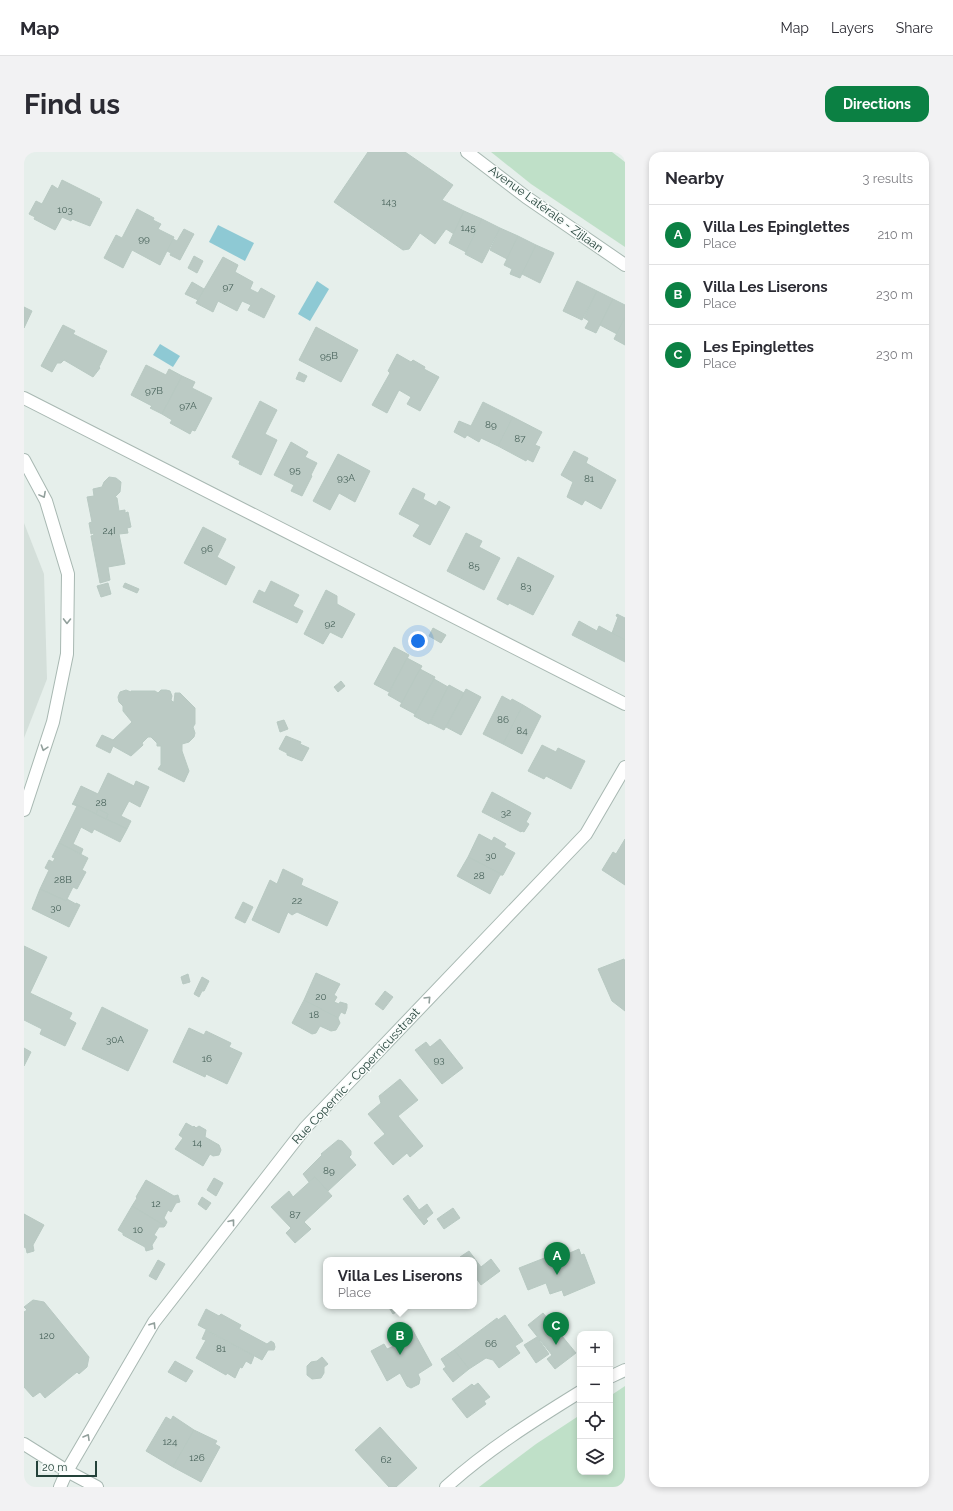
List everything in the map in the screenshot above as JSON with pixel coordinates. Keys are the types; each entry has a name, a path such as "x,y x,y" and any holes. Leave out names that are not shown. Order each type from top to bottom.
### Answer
{"street":[{"name":"Avenue Latérale - Zijlaan","path":"467,152 526,198 625,265"},
{"path":"24,398 625,704"},
{"path":"24,460 46,502 68,574 67,654 53,722 24,810"},
{"name":"Rue Copernic - Copernicusstraat","path":"60,1487 67,1471 154,1322 305,1128 586,834 625,767"},
{"path":"613,1376 625,1370"},
{"path":"446,1487 471,1465 519,1430 577,1394"},
{"path":"24,1444 67,1471 97,1487"}],"shaded area":[{"path":"24,523 44,574 47,679 24,738"}],"green space":[{"path":"491,152 612,152 625,162 625,247 531,184"},
{"path":"625,1386 625,1487 479,1487 536,1444 577,1417 577,1475 613,1475 613,1394"}],"water":[{"path":"218,225 254,243 245,261 209,242"},
{"path":"317,281 329,289 310,321 298,314"},
{"path":"160,344 180,356 173,367 153,355"}],"building":[{"path":"368,152 405,152 453,185 442,200 464,211 454,234 446,229 435,244 420,233 409,249 403,250 334,202"},
{"path":"62,180 100,199 99,200 102,202 90,226 62,217 55,230 34,219 35,217 29,214 36,201 42,204 52,185 58,189"},
{"path":"137,209 154,218 153,220 161,224 158,229 174,237 160,265 132,250 123,268 104,258 116,235 122,238"},
{"path":"464,211 482,219 466,252 449,243"},
{"path":"482,219 500,228 482,263 465,254"},
{"path":"500,228 518,236 507,259 490,250"},
{"path":"184,229 194,234 180,260 170,255 171,253 167,251 173,239 177,241"},
{"path":"518,236 536,245 520,278 510,274 512,269 504,265"},
{"path":"536,245 554,253 540,283 522,274"},
{"path":"194,256 203,261 197,273 188,268"},
{"path":"223,257 238,265 235,272 253,282 250,289 258,293 261,288 275,296 264,318 248,310 251,305 242,301 237,311 218,301 213,312 196,303"},
{"path":"577,281 597,291 582,320 563,311"},
{"path":"192,282 204,289 198,300 185,294"},
{"path":"597,291 613,299 596,333 585,328 589,321 584,318"},
{"path":"613,299 625,305 625,317 617,334 600,325"},
{"path":"24,307 32,311 24,328"},
{"path":"625,317 625,345 614,339"},
{"path":"63,325 75,331 73,334 107,351 99,367 100,368 93,377 64,360 61,363 57,363 52,372 41,366"},
{"path":"316,327 358,350 341,382 299,360"},
{"path":"397,354 411,362 413,360 425,367 424,369 439,377 420,411 407,404 411,397 399,390 387,413 372,405 390,373 388,371"},
{"path":"146,365 166,375 169,369 182,376 162,414 150,408 152,406 131,395"},
{"path":"299,372 307,376 304,382 296,379"},
{"path":"182,376 195,382 192,388 212,398 195,431 192,430 190,434 170,423 172,420 162,414"},
{"path":"260,401 277,410 265,434 277,440 261,475 239,464 240,461 232,457"},
{"path":"483,402 513,417 498,446 481,438 479,442 467,435 465,438 454,432 459,421 471,426"},
{"path":"513,417 542,432 535,445 540,447 533,462 527,459 526,461 498,446"},
{"path":"291,442 308,452 305,457 317,463 302,496 291,491 294,485 274,475"},
{"path":"574,451 588,458 586,463 616,480 601,509 585,500 582,505 567,497 573,482 561,475"},
{"path":"338,454 370,471 355,502 339,493 330,510 313,501"},
{"path":"109,477 116,478 121,482 120,492 115,497 117,498 119,511 125,510 125,513 128,512 131,527 127,528 128,533 119,534 125,564 108,567 110,580 100,583 91,536 94,535 93,533 91,534 89,523 92,522 87,497 94,496 93,489 102,487 104,482"},
{"path":"413,488 425,494 423,499 436,506 439,501 450,507 430,545 413,536 420,525 399,514"},
{"path":"203,527 226,539 217,557 235,567 226,585 184,563"},
{"path":"466,533 482,541 479,547 500,558 484,590 447,571"},
{"path":"518,557 554,576 533,615 509,603 508,605 497,599"},
{"path":"271,581 299,595 293,606 303,611 297,623 253,602 259,590 265,593"},
{"path":"108,583 111,594 101,597 97,586"},
{"path":"125,583 139,589 137,593 123,587"},
{"path":"326,590 337,596 337,604 355,614 342,638 330,632 323,644 304,634"},
{"path":"617,614 625,618 625,640 612,633 618,617 616,616"},
{"path":"579,621 597,631 599,626 625,640 625,662 572,635"},
{"path":"433,628 446,635 441,643 429,636"},
{"path":"394,647 409,655 389,692 374,684"},
{"path":"407,658 422,666 402,703 388,695"},
{"path":"420,669 435,677 415,714 400,706"},
{"path":"434,679 448,687 429,724 414,716"},
{"path":"341,681 345,686 338,692 334,687"},
{"path":"449,685 464,693 444,730 430,723"},
{"path":"466,689 481,697 461,735 446,727"},
{"path":"126,690 131,692 155,691 158,693 161,690 170,691 172,696 171,700 173,702 175,693 180,693 195,708 195,724 193,727 195,733 194,737 189,742 182,744 182,751 189,771 184,782 158,769 161,765 161,746 157,746 157,743 151,737 148,737 142,743 143,745 131,756 113,746 110,753 96,746 102,735 113,740 132,722 123,711 123,706 119,702 118,697 120,692"},
{"path":"502,696 523,705 503,744 483,734"},
{"path":"523,705 541,716 522,754 503,744"},
{"path":"284,720 288,729 280,732 277,722"},
{"path":"286,736 301,742 300,744 309,748 302,761 287,755 287,753 279,749"},
{"path":"542,745 556,752 558,748 585,761 571,789 546,776 544,779 528,771"},
{"path":"108,773 134,786 136,781 149,787 140,807 129,801 121,816 131,821 127,829 106,819 108,814 98,809 96,814 73,803 81,786 98,794"},
{"path":"492,792 531,813 526,822 529,824 524,832 521,832 482,812"},
{"path":"73,803 127,829 120,842 94,829 92,833 81,827 73,844 83,849 81,854 59,843 77,806 72,804"},
{"path":"98,809 108,814 106,819 96,814"},
{"path":"479,834 492,841 494,837 506,844 504,847 515,853 503,875 468,857"},
{"path":"625,839 625,885 602,870 613,852 616,854"},
{"path":"59,843 88,858 82,870 86,872 77,889 73,887 66,901 40,889 49,870 45,868 49,860 53,862 55,858 52,857"},
{"path":"468,857 503,875 500,875 490,894 457,876"},
{"path":"283,869 303,879 301,885 338,902 327,926 297,912 292,915 288,912 279,933 252,920 270,880 277,884"},
{"path":"40,889 66,901 67,899 80,905 69,927 32,909"},
{"path":"243,902 253,907 245,923 235,918"},
{"path":"24,946 47,957 30,993 72,1013 69,1019 76,1023 65,1046 40,1034 42,1029 24,1020"},
{"path":"624,959 625,1011 612,1001 598,969"},
{"path":"316,973 340,984 334,995 337,997 334,1002 339,1004 340,1002 347,1004 345,1014 341,1012 338,1018 304,1000"},
{"path":"188,974 190,982 183,984 181,977"},
{"path":"202,977 209,981 199,997 194,994"},
{"path":"385,991 393,997 383,1010 375,1004"},
{"path":"304,1000 338,1018 340,1023 336,1030 331,1031 320,1026 316,1033 312,1034 292,1023"},
{"path":"102,1007 148,1030 128,1071 82,1049"},
{"path":"189,1028 204,1035 206,1031 231,1043 229,1047 242,1053 227,1084 206,1074 205,1077 173,1062"},
{"path":"440,1039 463,1068 442,1084 415,1050 426,1042 430,1047"},
{"path":"24,1048 31,1052 24,1066"},
{"path":"400,1079 418,1100 398,1116 423,1146 410,1157 407,1153 393,1165 374,1143 385,1134 368,1114 381,1103 379,1096"},
{"path":"186,1123 196,1128 199,1126 206,1130 205,1137 219,1145 221,1150 219,1155 213,1156 210,1154 203,1166 175,1149 183,1138 179,1135"},
{"path":"338,1140 342,1141 351,1151 351,1155 349,1157 356,1165 328,1191 315,1177 309,1182 303,1174 322,1155 321,1154"},
{"path":"315,1177 332,1196 304,1222 311,1229 295,1243 286,1233 291,1228 271,1207 289,1191 293,1197"},
{"path":"214,1178 223,1183 216,1196 207,1190"},
{"path":"146,1180 174,1196 178,1195 180,1202 176,1203 171,1212 168,1210 164,1218 167,1222 165,1226 132,1206"},
{"path":"408,1195 419,1210 427,1204 433,1213 426,1219 428,1221 424,1225 403,1199"},
{"path":"202,1197 211,1203 206,1210 198,1204"},
{"path":"132,1206 165,1226 159,1227 154,1235 157,1237 152,1245 153,1249 146,1251 145,1247 123,1235 123,1233 118,1230"},
{"path":"453,1208 460,1218 444,1229 437,1219"},
{"path":"24,1214 44,1225 33,1245 34,1251 27,1253 26,1248 24,1247"},
{"path":"579,1249 581,1255 584,1254 595,1283 564,1296 562,1290 550,1294 546,1283 528,1290 519,1268 547,1257 549,1262"},
{"path":"469,1251 474,1257 460,1257"},
{"path":"491,1259 500,1271 481,1285 477,1279 477,1262 481,1267"},
{"path":"158,1260 165,1264 156,1280 149,1276"},
{"path":"33,1300 44,1302 89,1357 87,1367 79,1374 77,1372 45,1398 40,1392 33,1397 24,1387 24,1312 27,1310 24,1307"},
{"path":"206,1309 219,1316 221,1314 241,1325 239,1329 267,1344 271,1341 274,1343 274,1350 268,1350 262,1360 198,1325"},
{"path":"390,1309 401,1309 393,1314"},
{"path":"543,1313 576,1353 555,1369 547,1359 552,1355 528,1325"},
{"path":"505,1315 523,1341 515,1346 520,1353 499,1368 493,1360 486,1358 469,1369 454,1350 497,1318 498,1320"},
{"path":"404,1325 411,1327 432,1365 418,1374 420,1379 419,1384 411,1388 407,1386 400,1373 387,1381 371,1351 384,1344 387,1349 394,1346 390,1338 392,1332"},
{"path":"206,1330 254,1356 251,1364 246,1361 242,1368 240,1367 235,1378 227,1373 226,1375 196,1358 206,1340 202,1339"},
{"path":"537,1337 549,1354 536,1363 524,1345"},
{"path":"454,1350 469,1369 453,1382 443,1369 446,1367 441,1359"},
{"path":"322,1357 328,1364 324,1367 324,1373 321,1378 312,1379 307,1375 307,1366 311,1362 317,1361"},
{"path":"175,1361 193,1371 186,1382 168,1372"},
{"path":"478,1383 490,1397 484,1401 486,1404 467,1418 452,1399 472,1384 474,1386"},
{"path":"173,1416 194,1430 173,1467 146,1451 166,1417 171,1420"},
{"path":"380,1427 417,1468 396,1487 389,1487 355,1450"},
{"path":"194,1430 217,1441 215,1444 220,1447 201,1482 173,1467"}],"place":[{"name":"Villa Les Epinglettes","path":"557,1275"},
{"name":"Les Epinglettes","path":"556,1345"},
{"name":"Villa Les Liserons","path":"400,1355"}]}
